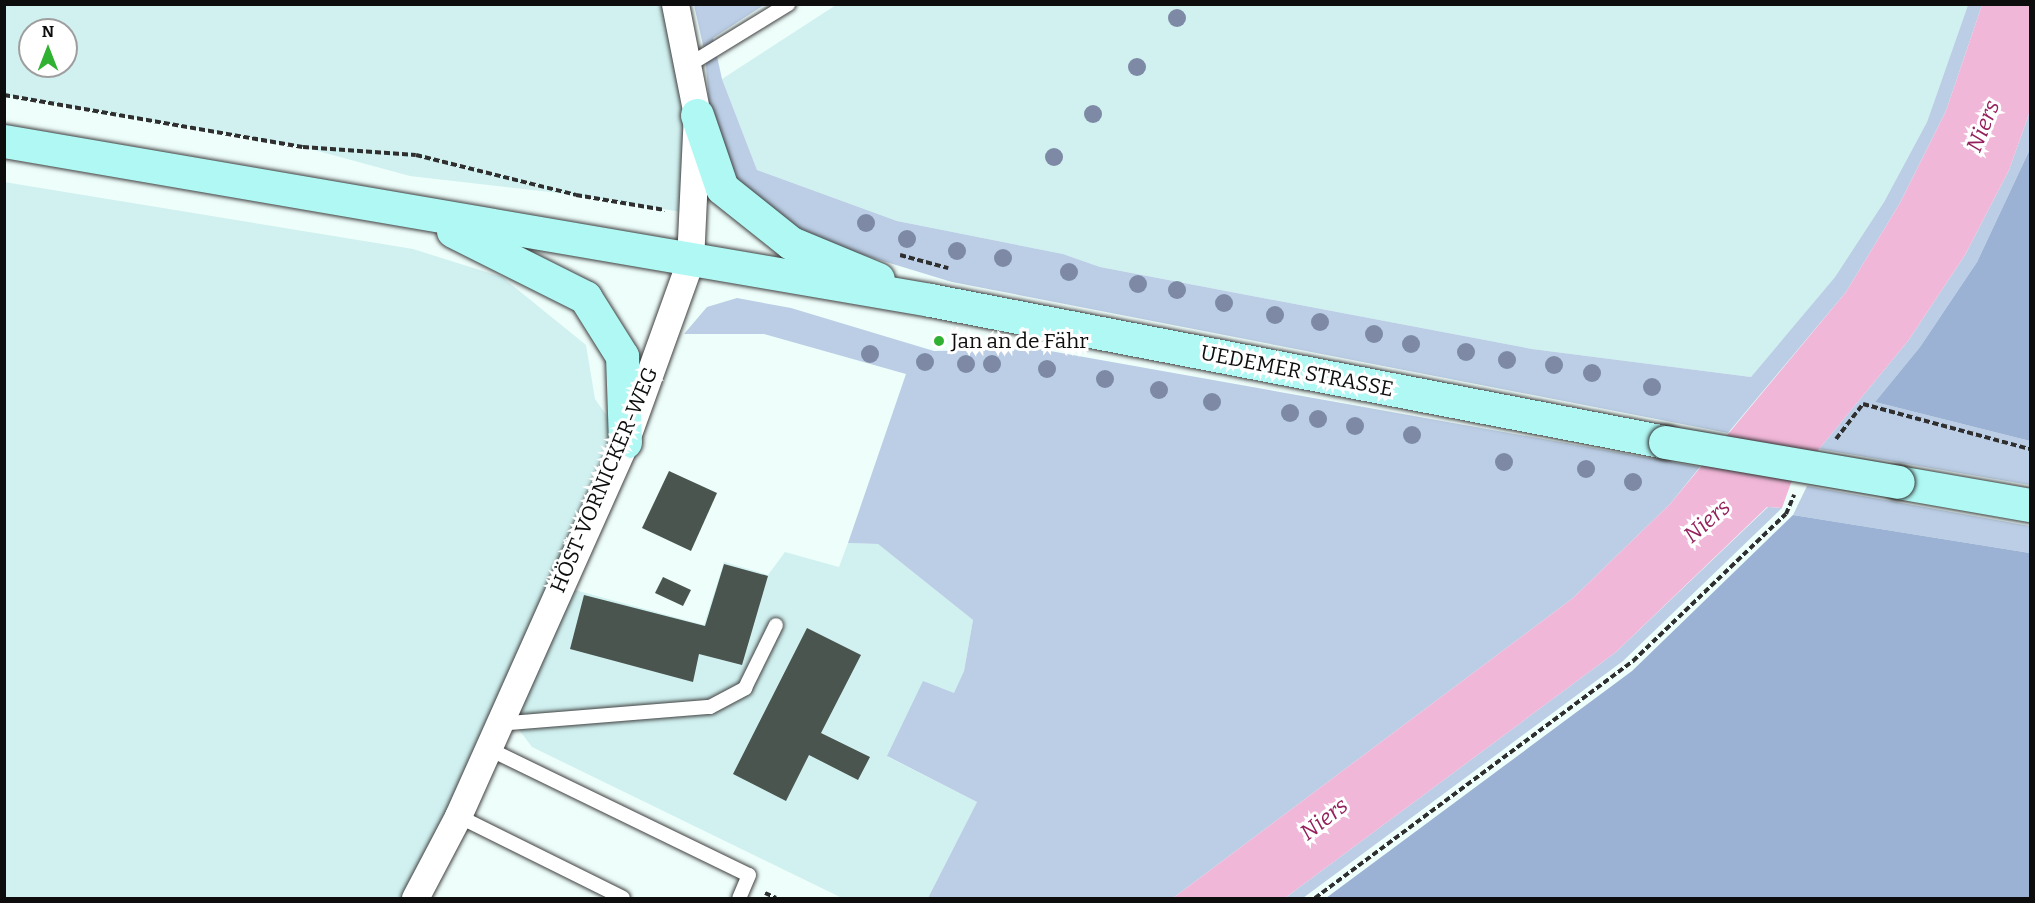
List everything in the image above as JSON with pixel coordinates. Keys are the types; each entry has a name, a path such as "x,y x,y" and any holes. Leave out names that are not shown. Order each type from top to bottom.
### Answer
{"main road":[{"path":"697,115 722,188 737,201 791,243 930,300"},
{"path":"4,141 422,215 930,300"},
{"path":"422,215 585,297 622,356 625,442"},
{"name":"UEDEMER STRASSE","path":"930,300 1665,442 2031,505"}],"street":[{"name":"HÖST-VORNICKER-WEG","path":"415,898 458,816 625,442 690,261 697,115 675,4"}],"lane":[{"path":"687,66 788,4"},
{"path":"492,736 710,707 745,688 776,625"},
{"path":"492,736 749,875 739,898"},
{"path":"458,816 623,898"}],"path":[{"path":"4,95 303,147 416,155 576,195 694,214"},
{"path":"891,252 959,272"},
{"path":"1834,441 1863,405 2031,449"},
{"path":"1315,898 1633,661 1786,514 1797,487"}],"shaded area":[{"path":"4,5 675,5 694,214 576,195 410,176 303,147 5,95"},
{"path":"694,5 764,5 713,38 722,79 757,170 897,221 1063,254 1100,267 1532,349 1751,377 1835,277 1884,202 1927,122 1968,5 1982,5 1946,111 1900,203 1846,292 1728,433 952,282 804,237 749,205 712,140 705,54"},
{"path":"836,5 1968,5 1927,122 1884,202 1835,277 1751,377 1532,349 1100,267 1063,254 897,221 757,170 722,79"},
{"path":"2030,111 2030,149 1977,262 1920,347 1875,402 2030,441 2030,485 1819,449 1908,341 1965,255 2009,170"},
{"path":"2030,149 2030,441 1875,402 1920,347 1977,262"},
{"path":"4,182 413,249 502,277 586,345 595,399 625,442 560,586 704,625 724,562 768,575 785,552 839,567 848,543 878,544 973,620 964,671 954,694 888,757 977,802 928,898 842,898 532,747 504,710 415,898 5,898"},
{"path":"737,298 791,308 934,351 1039,349 1700,467 1670,504 1573,598 1173,898 928,898 977,802 887,756 923,681 954,693 964,671 973,620 878,544 848,543 906,374 764,334 684,334 707,307"},
{"path":"1807,486 2030,526 2030,553 1793,515"},
{"path":"1768,507 1782,508 1623,661 1303,898 1285,898 1616,652"},
{"path":"1793,515 2030,553 2030,898 1326,898 1632,671"}],"water":[{"name":"Niers","path":"1982,5 2030,5 2030,111 2009,170 1965,255 1908,341 1791,483 1782,508 1767,507 1616,652 1285,898 1173,898 1573,598 1670,504 1846,292 1900,203 1946,111"}],"building":[{"path":"669,471 717,493 691,551 642,528"},
{"path":"724,564 768,576 742,665 699,654 693,682 570,649 584,595 705,626"},
{"path":"663,577 691,590 683,606 655,593"},
{"path":"807,628 861,655 821,733 870,757 858,780 809,755 786,801 733,774"}],"place":[{"name":"Jan an de Fähr","path":"939,341"}]}
